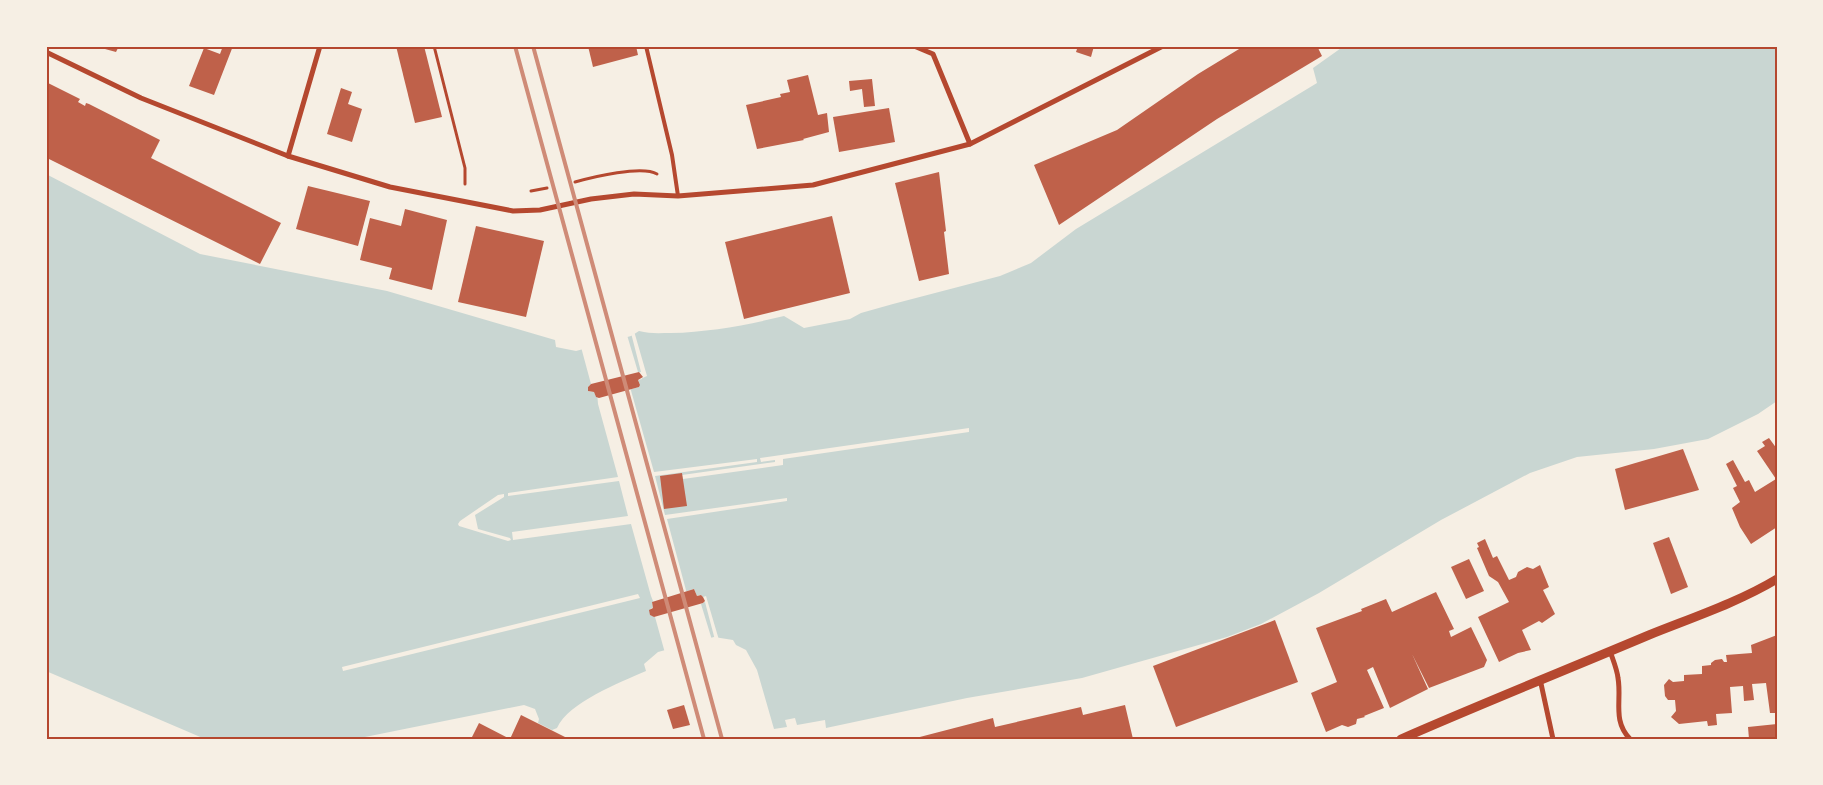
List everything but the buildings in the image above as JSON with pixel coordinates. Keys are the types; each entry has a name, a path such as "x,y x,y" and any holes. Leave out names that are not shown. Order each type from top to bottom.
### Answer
{"street":[{"path":"288,156 320,46"},
{"path":"914,46 933,54 970,144"},
{"path":"46,52 141,98 288,156 390,187 513,211 540,210 611,196 634,194 678,196 813,186 970,144 1163,46"},
{"path":"1401,739 1540,679 1764,587 1777,579"},
{"path":"1610,651 1619,679 1618,706 1621,724 1630,739"},
{"path":"1540,679 1553,739"}],"lane":[{"path":"646,46 672,154 678,196"}],"path":[{"path":"434,46 465,168 465,202"}],"shaded area":[{"path":"1344,46 1777,46 1777,401 1758,414 1708,439 1654,449 1577,457 1530,473 1441,520 1319,593 1261,624 1227,637 1082,678 967,698 826,728 825,720 797,725 795,718 785,720 787,727 774,729 757,670 746,650 736,645 733,640 714,637 658,652 644,664 646,671 609,687 583,702 563,719 557,728 552,730 538,723 539,719 535,709 524,705 355,739 205,739 46,671 46,174 200,254 387,291 555,340 556,347 576,351 631,336 639,331 659,333 714,330 784,316 804,328 850,319 861,313 1000,276 1031,263 1076,229 1317,83 1313,68","holes":["641,372 642,379 638,380 639,387 599,398 596,397 594,392 588,391 591,384","694,589 697,596 701,595 654,617 651,608 653,608 652,602"]}],"pier":[{"path":"634,331 647,376 636,381 630,387 654,472 757,459 757,462 655,476 665,515 787,498 787,501 667,519 687,594 655,606 631,524 513,540 512,532 628,516 619,481 508,496 508,493 618,477 598,404 597,392 588,391 588,387 591,384 581,347 579,347 627,335 638,372 641,372 631,333"},
{"path":"969,428 969,432 783,459 783,465 683,479 682,475 775,462 775,460 761,462 760,458"},
{"path":"504,494 504,497 475,515 478,529 510,538 511,540 508,541 459,526 460,521 498,495"},
{"path":"638,594 640,598 343,671 342,667"},
{"path":"701,595 703,597 706,596 719,640 715,640 705,602 701,604 712,640 665,653 655,617 650,615 650,609"}],"railway":[{"path":"515,46 704,739"},
{"path":"533,46 722,739"}]}
